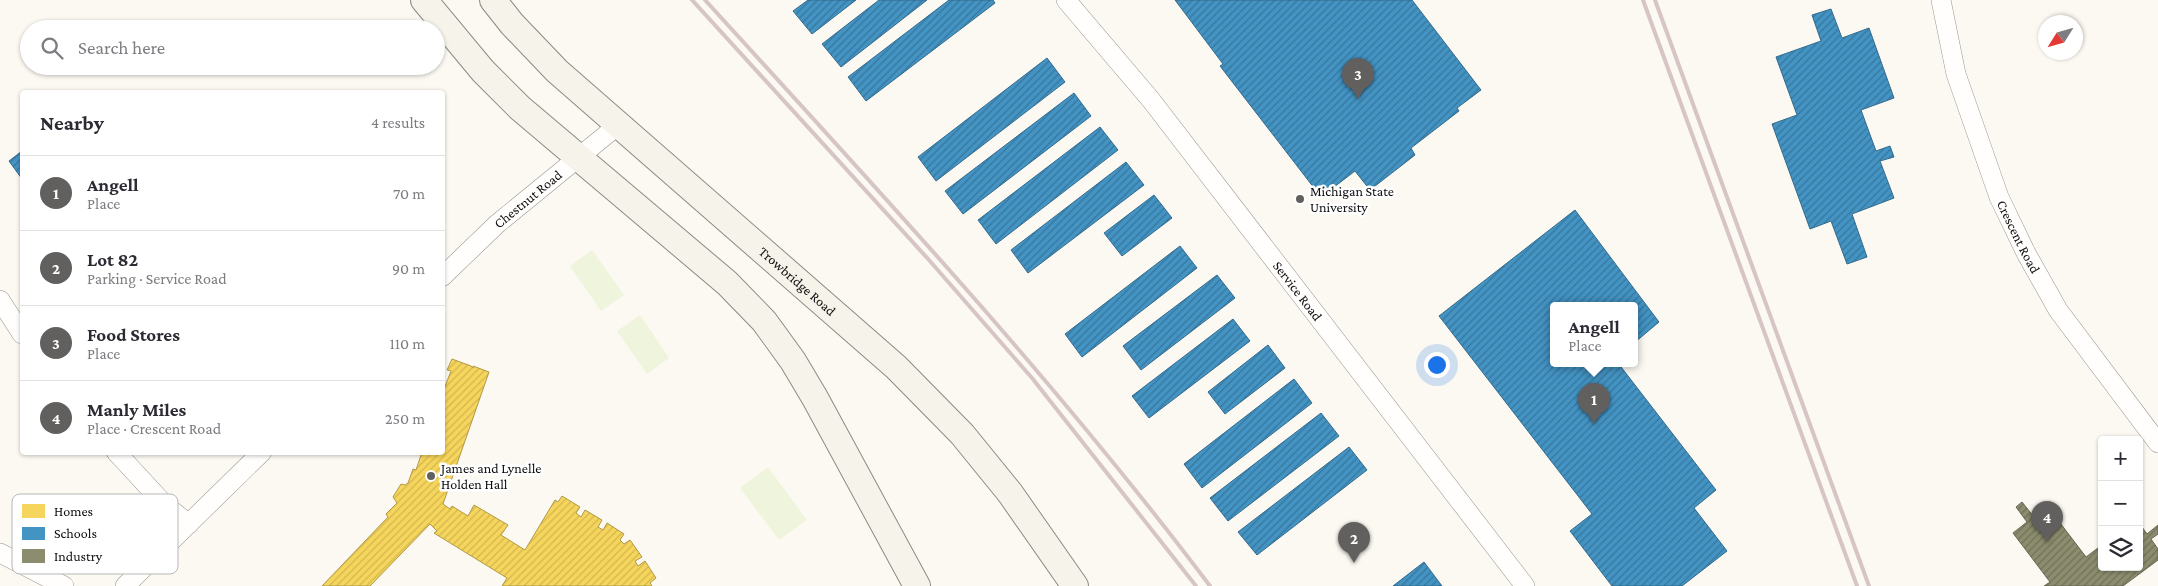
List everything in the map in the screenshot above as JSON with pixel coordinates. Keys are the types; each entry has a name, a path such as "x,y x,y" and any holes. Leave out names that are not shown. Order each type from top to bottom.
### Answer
{"street":[{"path":"424,0 440,20"},
{"name":"Trowbridge Road","path":"493,0 512,24 557,72 896,366 962,434 1004,485 1075,586"},
{"name":"Service Road","path":"1066,0 1151,100 1525,586"},
{"name":"Crescent Road","path":"1941,0 1958,82 1999,197 2026,253 2058,310 2158,443"},
{"path":"445,26 482,71 578,158 727,283 764,321 815,398 917,586"},
{"name":"Chestnut Road","path":"445,274 497,224 618,126"},
{"path":"0,300 20,331"},
{"path":"119,455 155,494"},
{"path":"178,535 259,455"},
{"path":"178,515 189,524"},
{"path":"0,553 12,559"},
{"path":"41,574 64,586"},
{"path":"125,586 137,574"}],"green space":[{"path":"592,250 624,295 601,311 570,266"},
{"path":"640,315 669,358 647,374 617,331"},
{"path":"768,467 807,520 779,540 740,488"}],"building: Homes":[{"name":"James and Lynelle Holden Hall","path":"452,359 473,368 473,366 489,372 443,504 450,509 452,506 468,516 474,505 508,525 501,535 525,550 555,500 558,502 562,496 580,507 576,513 581,517 585,510 602,520 598,527 603,530 607,523 624,534 620,540 624,544 630,540 642,557 635,561 638,566 645,561 656,578 650,583 652,586 502,586 507,578 434,533 437,531 430,524 370,586 322,586 388,517 386,514 397,503 393,497 401,484 405,485 408,483 413,469 416,470 421,455 445,455 445,386 451,371 447,370"}],"building: Schools":[{"path":"808,0 856,0 812,34 793,11"},
{"path":"879,0 927,0 841,67 822,44"},
{"path":"949,0 993,0 995,3 866,101 848,77"},
{"path":"1175,0 1412,0 1481,90 1457,108 1459,111 1411,148 1415,155 1370,190 1355,171 1321,197 1220,66 1223,64"},
{"path":"1831,9 1842,38 1869,28 1894,98 1861,110 1876,151 1890,146 1894,157 1880,161 1894,198 1852,214 1867,257 1847,264 1831,221 1810,229 1772,124 1797,115 1776,57 1821,41 1812,15"},
{"path":"1047,58 1065,82 936,181 918,157"},
{"path":"1074,93 1091,116 963,214 945,191"},
{"path":"1100,127 1118,150 996,244 978,220"},
{"path":"20,153 20,176 9,161"},
{"path":"1126,162 1144,185 1028,273 1011,250"},
{"path":"1154,195 1172,218 1122,256 1104,233"},
{"path":"1575,210 1659,322 1638,340 1638,302 1550,302 1550,367 1621,367 1716,490 1694,508 1727,551 1682,586 1612,586 1570,531 1592,514 1439,316"},
{"path":"1180,246 1197,268 1082,357 1065,334"},
{"path":"1217,275 1235,298 1141,370 1123,346"},
{"path":"1233,319 1250,341 1149,418 1132,396"},
{"path":"1268,345 1285,368 1225,414 1208,392"},
{"path":"1294,379 1312,403 1202,488 1184,464"},
{"path":"1321,413 1339,436 1228,521 1210,498"},
{"path":"1349,447 1367,470 1257,555 1238,532"},
{"path":"1424,562 1442,586 1393,586"}],"building: Industry":[{"path":"2022,502 2034,517 2048,507 2086,557 2098,548 2098,571 2143,571 2143,528 2147,534 2158,525 2158,534 2151,539 2158,549 2158,560 2123,586 2044,586 2050,582 2013,533 2027,522 2016,507"}],"railway":[{"path":"692,0 929,260 1032,378 1196,586"},
{"path":"705,0 965,287 1028,360 1090,434 1210,586"},
{"path":"1643,0 1857,586"},
{"path":"1655,0 1869,586"}],"place":[{"name":"Food Stores","path":"1358,99"},
{"name":"Michigan State University","path":"1300,199"},
{"name":"Angell","path":"1594,424"},
{"name":"James and Lynelle Holden Hall","path":"431,476"},
{"name":"Manly Miles","path":"2047,542"},
{"name":"Lot 82","path":"1354,563"}]}
